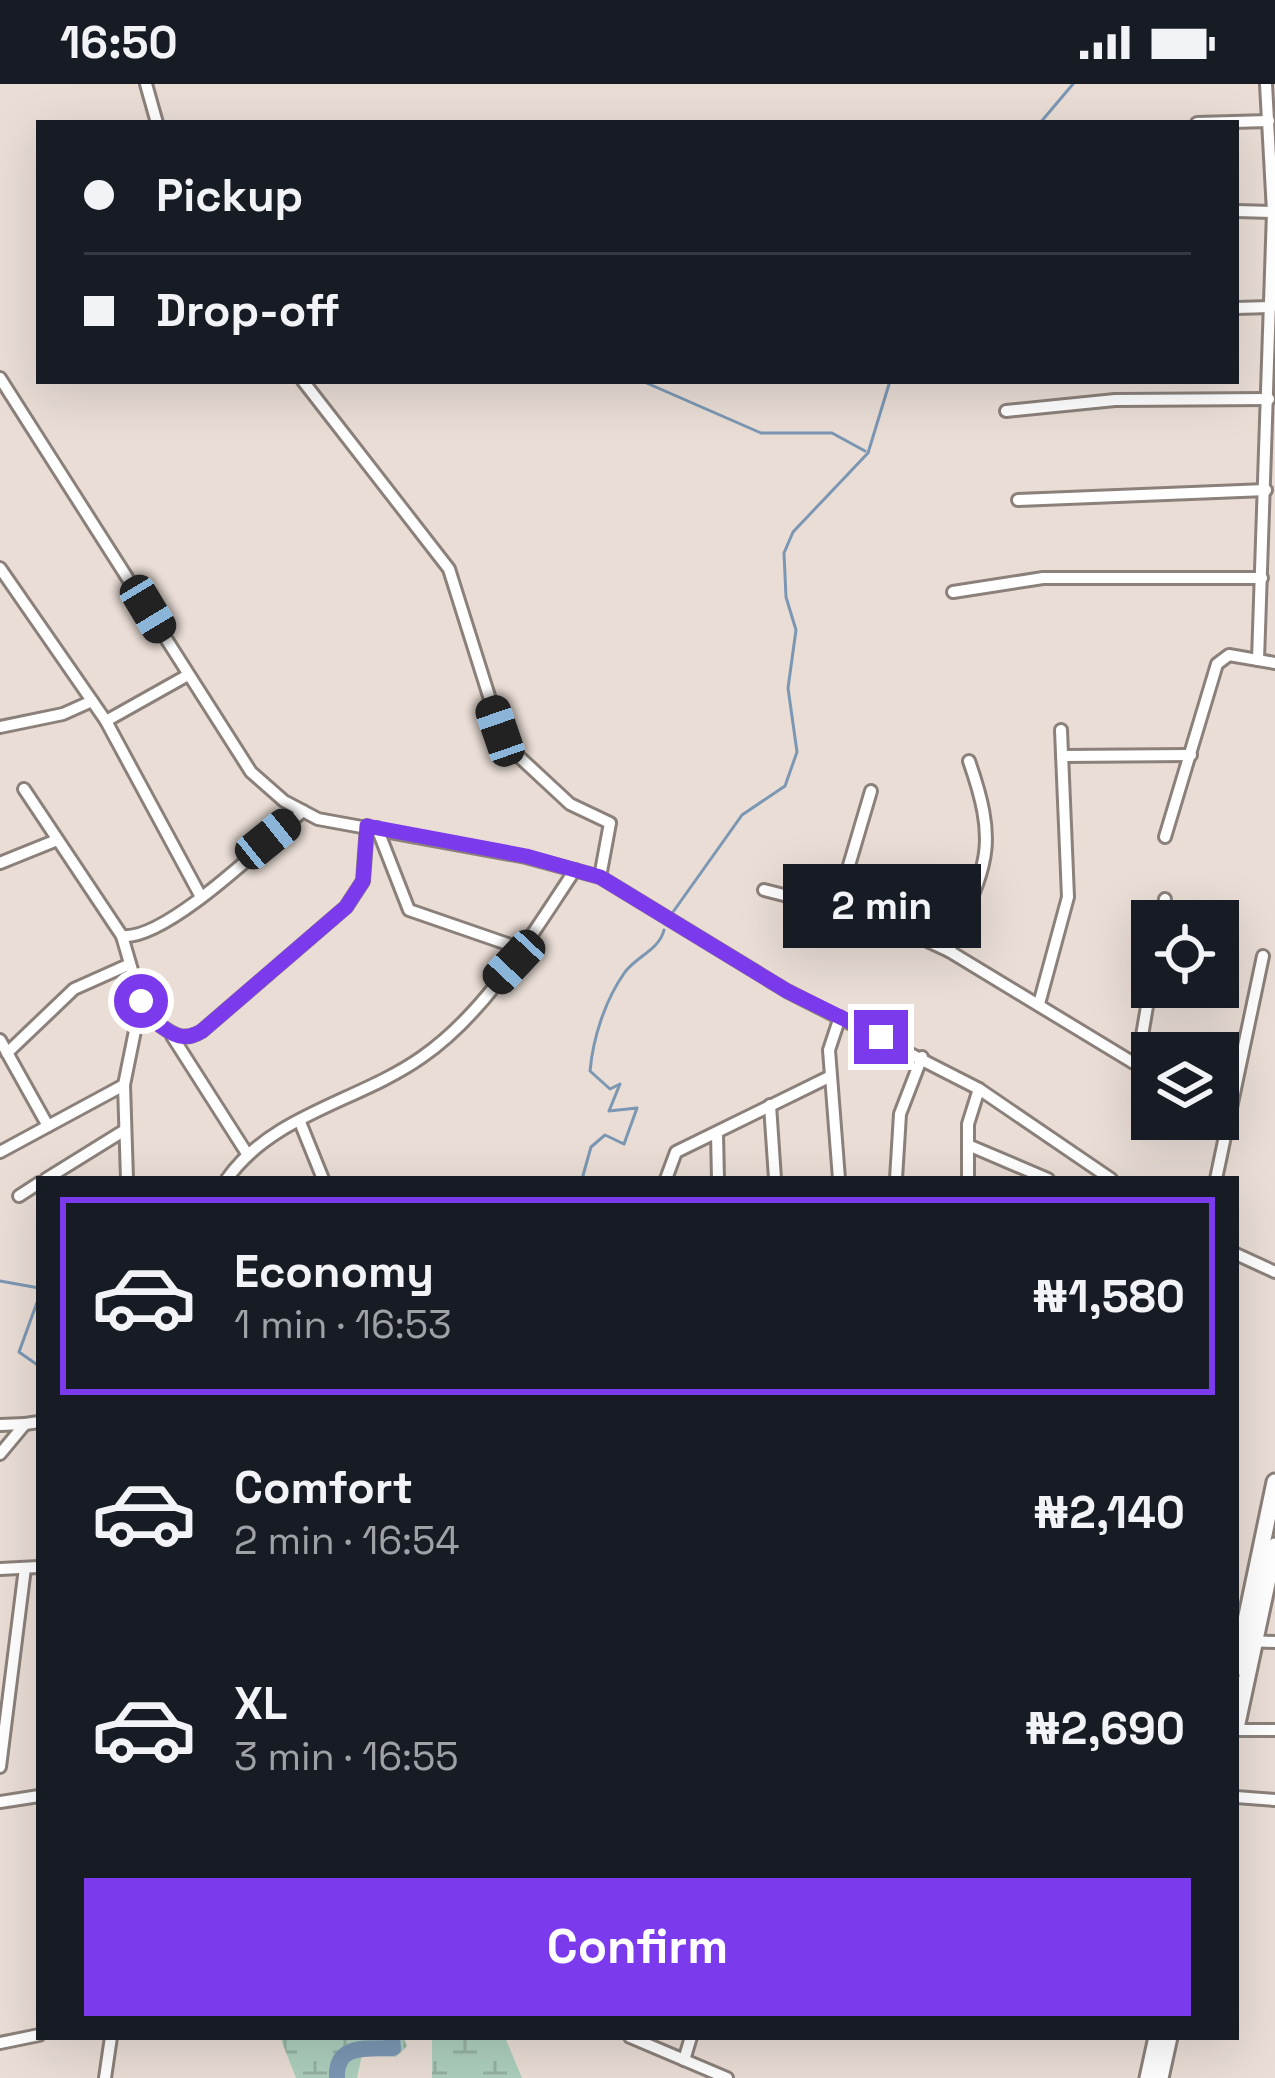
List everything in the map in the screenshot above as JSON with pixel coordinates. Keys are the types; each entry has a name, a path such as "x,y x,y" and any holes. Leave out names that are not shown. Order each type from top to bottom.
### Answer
{"highway":[{"path":"1239,1707 1248,1641 1244,1593 1275,1483"},
{"path":"1239,1661 1275,1546"},
{"path":"1148,2078 1156,2040"},
{"path":"1160,2078 1168,2040"}],"street":[{"path":"146,84 156,120"},
{"path":"1258,660 1272,425 1270,89"},
{"path":"1239,122 1269,121"},
{"path":"1239,211 1273,212"},
{"path":"1239,308 1271,307"},
{"path":"0,378 251,772 303,811 600,877 840,1017 979,1089 1107,1176"},
{"path":"305,384 449,569 500,731 514,752 569,804 610,823 600,877"},
{"path":"1006,411 1115,400 1269,399"},
{"path":"0,413 15,404"},
{"path":"1018,500 1266,490"},
{"path":"0,568 106,722 200,895"},
{"path":"953,592 1043,578 1262,578"},
{"path":"1165,837 1217,664 1229,656 1275,663"},
{"path":"106,722 188,675"},
{"path":"0,727 63,714 92,701"},
{"path":"1039,1004 1068,897 1061,730"},
{"path":"1062,755 1191,755"},
{"path":"949,951 989,848 985,808 969,761"},
{"path":"24,789 122,936 130,964 142,1014 130,1043 124,1085 128,1176"},
{"path":"837,906 871,790"},
{"path":"122,936 151,929 303,811"},
{"path":"372,827 409,910 522,950"},
{"path":"172,1036 192,1037 202,1031 346,907 363,881 372,827"},
{"path":"0,863 57,840"},
{"path":"229,1176 246,1152 423,1057 522,950 575,870"},
{"path":"764,890 882,920 949,951 1131,1061"},
{"path":"1239,1078 1263,956"},
{"path":"7,1053 74,989 130,964"},
{"path":"142,1014 172,1036 246,1152"},
{"path":"839,1176 829,1050 840,1017"},
{"path":"0,1040 48,1126"},
{"path":"896,1176 900,1114 922,1057"},
{"path":"667,1176 676,1152 830,1077"},
{"path":"2,1147 124,1085"},
{"path":"968,1176 968,1145 979,1089"},
{"path":"770,1105 775,1176"},
{"path":"300,1122 322,1176"},
{"path":"51,1176 125,1130"},
{"path":"717,1134 718,1176"},
{"path":"1217,1176 1225,1140"},
{"path":"968,1145 1041,1176"},
{"path":"19,1196 36,1185"},
{"path":"1239,1255 1275,1272"},
{"path":"0,1425 36,1422"},
{"path":"0,1454 25,1424"},
{"path":"0,1569 36,1567"},
{"path":"0,1767 25,1568"},
{"path":"1248,1641 1275,1642"},
{"path":"1239,1729 1275,1730"},
{"path":"0,1802 36,1796"},
{"path":"1239,1797 1275,1800"},
{"path":"0,2043 36,2036"},
{"path":"105,2078 111,2040"},
{"path":"637,2040 727,2078"},
{"path":"684,2060 690,2040"}],"green space":[{"path":"281,2040 404,2040 407,2046 396,2057 362,2055 357,2078 296,2078"},
{"path":"432,2040 506,2040 522,2078 432,2078"}],"waterway":[{"path":"1043,120 1073,84"},
{"path":"649,384 761,433 832,433 865,451"},
{"path":"673,912 742,815 785,786 797,752 788,688 796,630 786,597 784,553 793,532 868,453 889,384"},
{"path":"583,1176 591,1147 605,1135 624,1144 637,1108 609,1111 620,1084 610,1089 590,1071 601,1020 625,972 657,943 664,930"},
{"path":"0,1281 36,1287"},
{"path":"36,1305 19,1352 36,1364"},
{"path":"337,2078 347,2053 393,2048 392,2040"}],"route":[{"path":"141,1001 142,1014 158,1021 172,1036 192,1037 202,1031 356,895 363,881 367,826 526,856 600,877 787,991 881,1037"}]}
